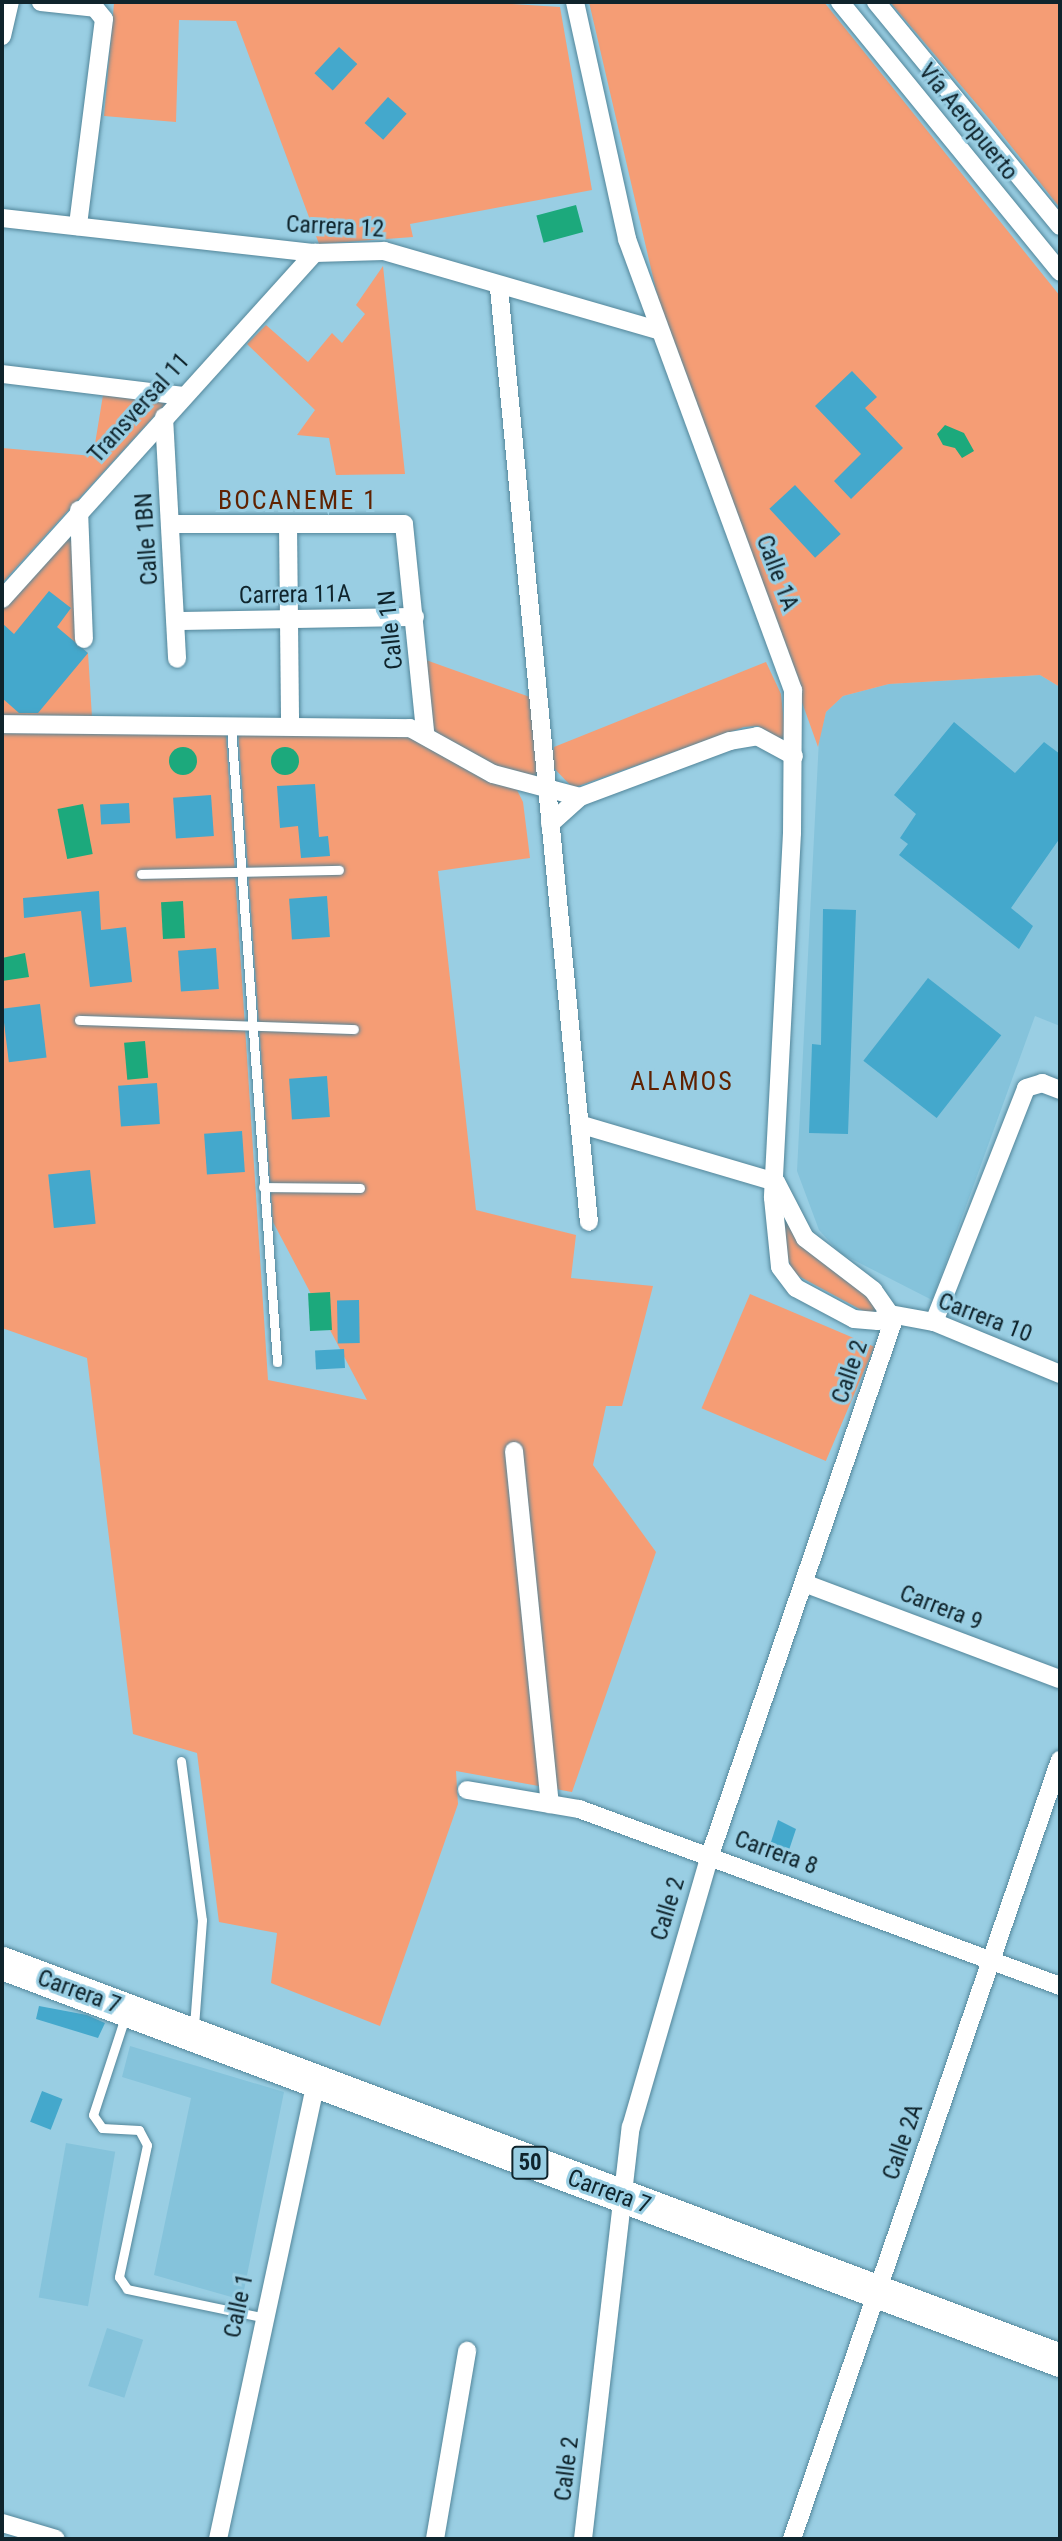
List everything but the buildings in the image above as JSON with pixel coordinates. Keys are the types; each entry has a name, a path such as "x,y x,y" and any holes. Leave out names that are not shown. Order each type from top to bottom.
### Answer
{"highway":[{"name":"Carrera 7","path":"2,1963 194,2034 315,2084 1060,2360"}],"street":[{"path":"2,36 10,2"},
{"path":"41,2 95,8 104,19 78,226"},
{"name":"Calle 1A","path":"575,2 627,239 658,330 793,690 794,755 776,1182"},
{"name":"Vía Aeropuerto","path":"840,2 1060,272"},
{"name":"Vía Aeropuerto","path":"876,2 1060,226"},
{"name":"Carrera 12","path":"2,218 315,253 384,251 499,288 658,330"},
{"name":"Transversal 11","path":"2,599 163,417 315,253"},
{"path":"499,288 550,824 582,1125 589,1222"},
{"path":"2,374 183,396"},
{"name":"Calle 1BN","path":"163,417 177,659"},
{"path":"79,510 83,639"},
{"path":"170,524 288,524 290,725"},
{"name":"Calle 1N","path":"288,524 404,524 425,732"},
{"name":"Carrera 11A","path":"176,621 415,617"},
{"path":"2,724 381,724 425,732 494,774 547,791 580,797"},
{"path":"550,824 580,797 730,741 757,736 794,755"},
{"path":"934,1322 1026,1088 1042,1083 1060,1090"},
{"path":"582,1125 776,1182 804,1238 873,1290 893,1315"},
{"name":"Carrera 10","path":"776,1182 773,1230 785,1278 854,1319 878,1321 893,1315 934,1322 1060,1374"},
{"name":"Calle 2","path":"583,2539 620,2196 631,2127 710,1855 893,1315"},
{"path":"514,1451 550,1804"},
{"name":"Carrera 9","path":"804,1583 1060,1679"},
{"name":"Calle 2A","path":"792,2539 1060,1760"},
{"name":"Carrera 8","path":"467,1790 579,1809 1060,1986"},
{"name":"Calle 1","path":"218,2539 261,2317 315,2084"},
{"path":"435,2539 467,2351"},
{"path":"2,2523 45,2538"}],"lane":[{"path":"231,724 277,1362"},
{"path":"141,874 339,870"},
{"path":"79,1020 354,1029"},
{"path":"263,1187 360,1188"},
{"path":"181,1761 202,1920 194,2034"},
{"path":"127,2010 93,2115 102,2129 139,2130 147,2145 119,2277 127,2289 261,2317"}],"shaded area":[{"path":"480,2 560,7 592,190 410,224 413,237 319,244 236,21 179,20 176,122 104,116 114,3"},
{"path":"589,2 824,2 1060,296 1060,687 1040,675 889,684 843,696 826,712 818,747 659,303"},
{"path":"890,2 1060,2 1060,208 992,122"},
{"path":"576,205 583,232 544,243 536,216"},
{"path":"383,266 405,474 336,475 329,438 297,435 315,410 247,344 266,325 308,362 332,333 342,343 365,314 356,305"},
{"path":"103,395 166,403 2,583 2,448 93,456"},
{"path":"945,425 964,433 974,451 962,458 955,448 943,445 937,434"},
{"path":"72,527 76,643 88,653 92,717 2,717 2,611"},
{"path":"423,659 530,697 540,783 494,765 431,730"},
{"path":"766,662 781,694 786,743 758,726 744,727 573,788 551,765 554,747"},
{"path":"1040,675 1060,687 1060,1026 1035,1016 932,1300 840,1253 819,1230 797,1171 819,739 826,712 843,696 889,684"},
{"path":"238,730 393,733 424,741 515,786 523,802 530,858 438,871 476,1210 576,1235 571,1278 653,1286 622,1406 606,1406 593,1465 656,1552 572,1792 456,1771 458,1804 380,2026 271,1983 277,1933 219,1922 197,1753 133,1734 87,1358 2,1328 2,732 226,735 268,1380 367,1400 273,1222"},
{"path":"183,747 193,751 197,761 193,771 183,775 173,771 169,761 173,751"},
{"path":"285,747 295,751 299,761 295,771 285,775 275,771 271,761 275,751"},
{"path":"83,804 93,854 67,859 57,809"},
{"path":"183,901 185,938 163,939 161,902"},
{"path":"25,953 29,977 2,981 2,958"},
{"path":"145,1041 148,1078 127,1080 124,1043"},
{"path":"781,1201 811,1250 884,1305 878,1319 793,1273 779,1233"},
{"path":"330,1292 332,1330 310,1331 308,1293"},
{"path":"750,1294 874,1347 826,1461 702,1408"},
{"path":"130,2046 284,2092 242,2300 154,2275 191,2098 122,2077"},
{"path":"66,2143 115,2152 88,2306 39,2298"},
{"path":"107,2328 143,2340 124,2398 88,2386"}],"district":[{"name":"BOCANEME 1","path":"298,501"},
{"name":"ALAMOS","path":"682,1082"}]}
